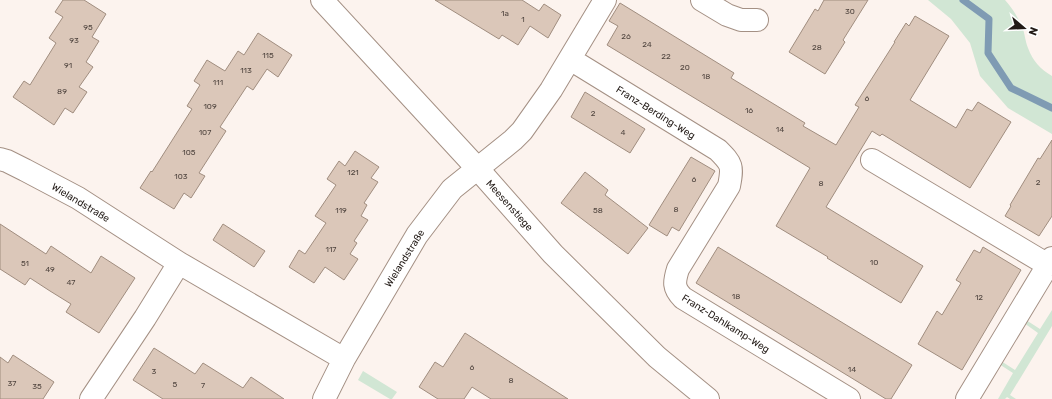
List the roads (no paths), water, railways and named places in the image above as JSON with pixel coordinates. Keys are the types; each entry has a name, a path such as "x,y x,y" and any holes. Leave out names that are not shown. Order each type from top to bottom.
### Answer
{"street":[{"name":"Meesenstiege","path":"322,0 559,259 657,357 708,399"},
{"path":"477,168 513,140 522,131 551,90 605,0"},
{"path":"702,0 727,15 741,20 757,20"},
{"name":"Franz-Berding-Weg","path":"570,59 718,150 729,161 732,174"},
{"name":"Wielandstraße","path":"0,159 25,170 78,198 179,263 344,358"},
{"path":"872,160 1050,261 967,399"},
{"name":"Wielandstraße","path":"324,399 344,358 417,235 452,189 477,168"},
{"name":"Franz-Dahlkamp-Weg","path":"732,174 729,186 678,269 675,278 675,287 683,298 849,399"},
{"path":"91,399 145,318 179,263"}],"waterway":[{"path":"963,0 989,19 988,53 1011,88 1052,108"}]}
